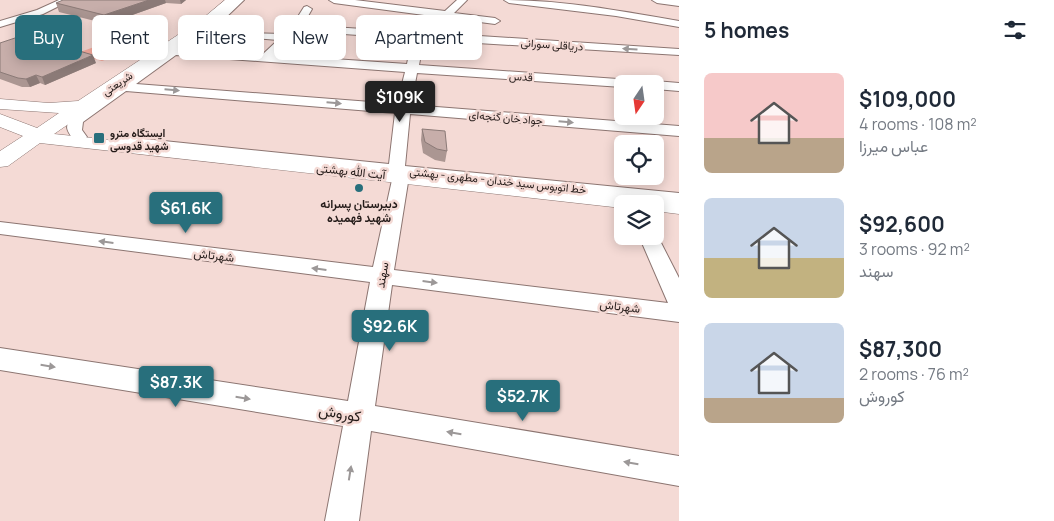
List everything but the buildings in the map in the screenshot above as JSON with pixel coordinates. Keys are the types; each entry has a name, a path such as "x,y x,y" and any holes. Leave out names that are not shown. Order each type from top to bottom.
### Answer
{"main road":[{"name":"شریعتی","path":"0,172 82,106 119,86 170,51 232,0"},
{"path":"0,106 49,108 82,106"},
{"path":"0,106 47,133"},
{"path":"0,120 47,133"},
{"name":"شریعتی","path":"0,161 47,133"},
{"name":"آیت الله بهشتی","path":"47,133 614,200"},
{"name":"آیت الله بهشتی","path":"664,205 679,206"}],"street":[{"path":"0,24 40,12 66,0"},
{"path":"170,51 220,19 239,0"},
{"path":"334,0 495,21"},
{"name":"سهند","path":"447,14 462,0"},
{"path":"509,0 616,13 679,24"},
{"path":"656,0 679,3"},
{"path":"656,21 679,14"},
{"name":"دریاقلی سورانی","path":"482,38 679,52"},
{"path":"266,58 274,50"},
{"name":"قدس","path":"170,51 614,83"},
{"name":"سهند","path":"342,521 359,416 375,276 395,174 403,109 413,60"},
{"path":"79,137 74,130 77,121 119,86"},
{"name":"جواد خان گنجه‌ای","path":"119,86 679,131"},
{"path":"664,86 679,87"},
{"name":"خط اتوبوس سید خندان - مطهری - بهشتی","path":"47,133 395,174 679,199"},
{"name":"شهرتاش","path":"0,228 679,313"},
{"path":"653,245 679,302"},
{"name":"کوروش","path":"0,359 359,416 679,471"}],"shaded area":[{"path":"92,48 92,58 82,56 82,51"}],"place":[{"name":"ایستگاه مترو شهید قدوسی","path":"99,138"},
{"name":"دبیرستان پسرانه شهید فهمیده","path":"359,188"}]}
